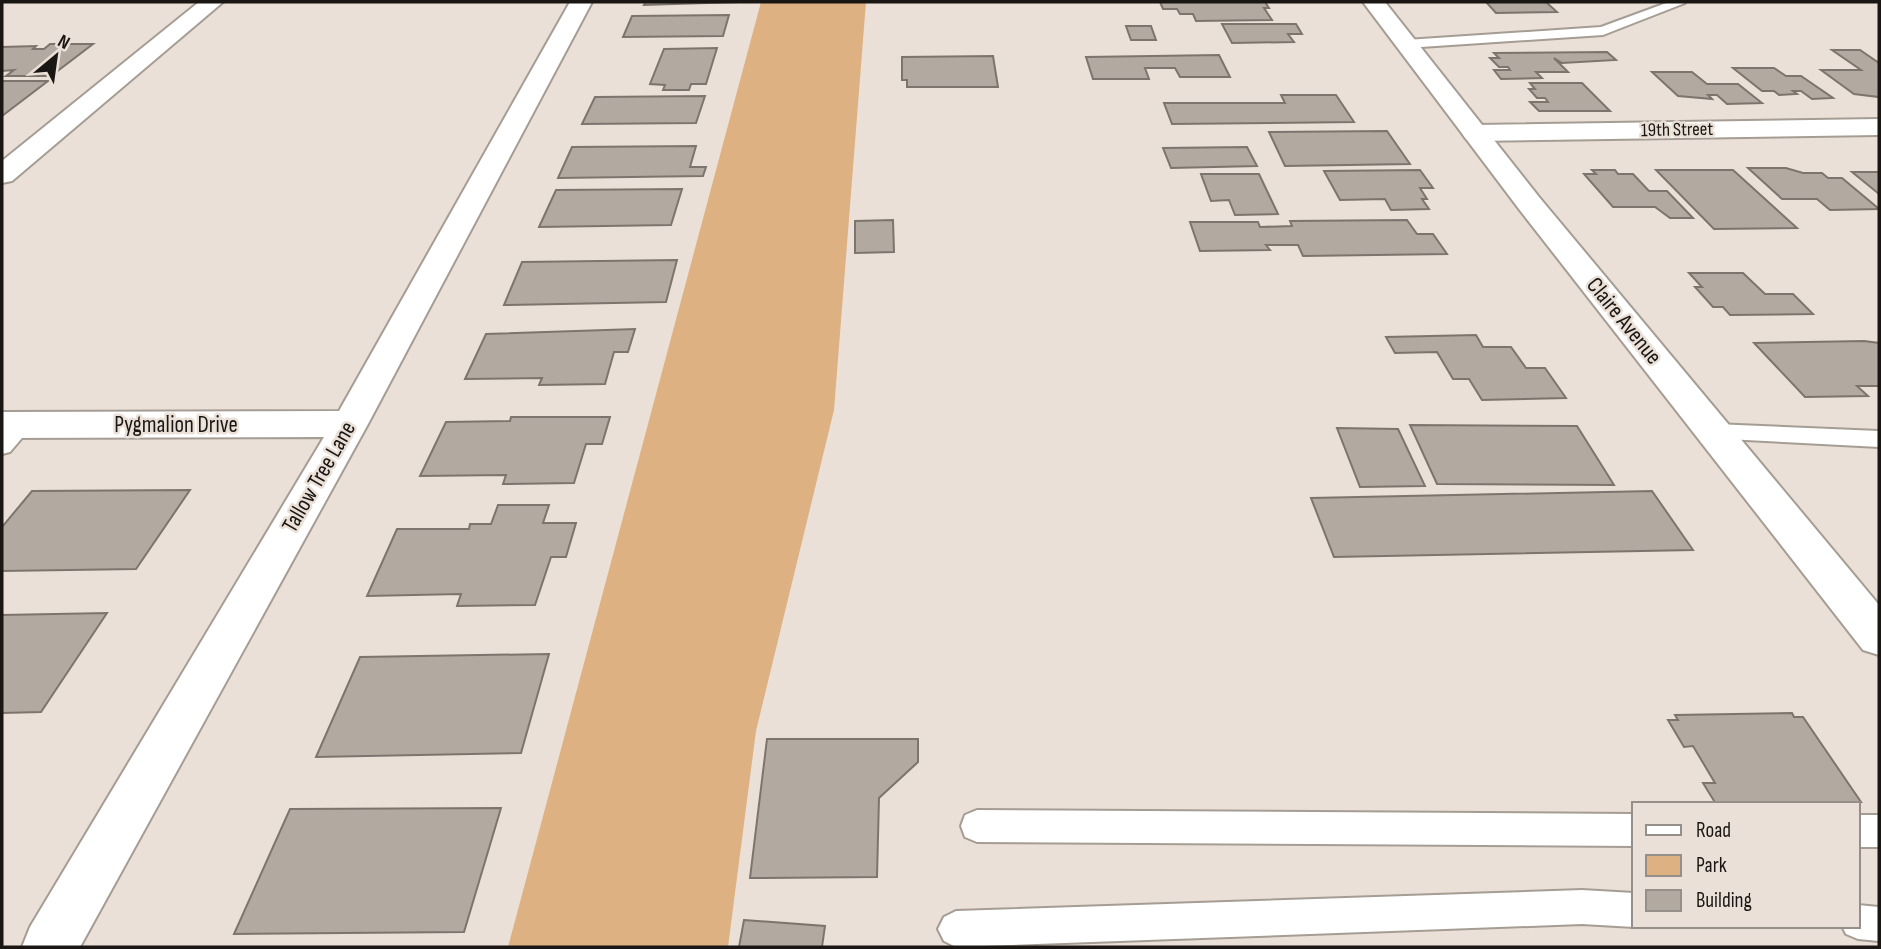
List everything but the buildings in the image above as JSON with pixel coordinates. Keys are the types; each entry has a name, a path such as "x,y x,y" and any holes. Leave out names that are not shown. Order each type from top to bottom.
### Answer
{"street":[{"path":"2,175 212,2"},
{"name":"Tallow Tree Lane","path":"50,947 350,424 581,2"},
{"name":"Claire Avenue","path":"1374,2 1475,133 1879,637"},
{"name":"19th Street","path":"1475,133 1879,127"},
{"name":"Pygmalion Drive","path":"8,432 350,424"}],"lane":[{"path":"1406,44 1553,37 1603,31 1678,3"},
{"path":"1714,432 1879,439"},
{"path":"977,826 1632,830"},
{"path":"1860,831 1879,831"},
{"path":"956,929 1581,907 1632,910"},
{"path":"1860,922 1879,924"}],"green space":[{"path":"761,2 866,2 834,410 756,731 728,947 508,947"}]}
